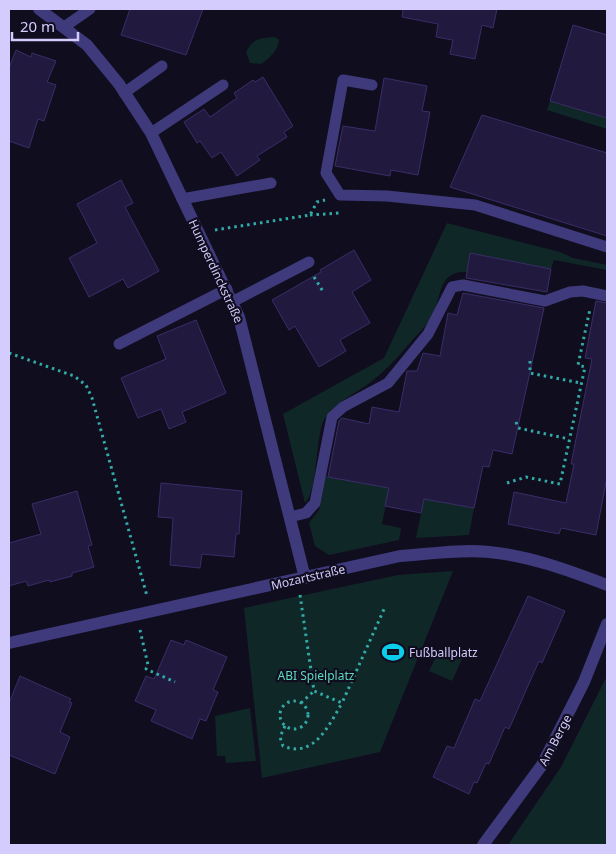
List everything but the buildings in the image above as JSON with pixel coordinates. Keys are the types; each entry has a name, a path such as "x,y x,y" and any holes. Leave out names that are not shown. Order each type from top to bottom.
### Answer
{"street":[{"name":"Humperdinckstraße","path":"39,9 87,45 124,92 151,133 228,290 240,317 290,517 301,579"},
{"name":"Mozartstraße","path":"9,643 400,556 446,552 488,552 548,562 607,585"},
{"name":"Am Berge","path":"483,845 542,765 584,682 607,624"}],"lane":[{"path":"64,27 90,9"},
{"path":"124,92 162,66"},
{"path":"372,85 342,80 326,174 340,195 387,196 475,205 607,247"},
{"path":"151,133 223,85"},
{"path":"182,198 271,183"},
{"path":"232,302 309,262"},
{"path":"290,517 306,513 315,503 332,418 343,408 388,383 428,334 452,287 463,285 545,301 570,292 607,296"},
{"path":"119,344 228,290"}],"path":[{"path":"310,215 317,202 340,195"},
{"path":"200,236 216,229 310,215 347,213"},
{"path":"507,482 526,477 560,484 585,367 578,365 593,293"},
{"path":"9,353 74,376 86,385 92,398 145,588"},
{"path":"530,361 530,373 581,383"},
{"path":"516,422 518,428 570,439"},
{"path":"301,579 314,691"},
{"path":"284,726 296,729 305,723 307,713 301,703 295,701 283,706 280,714 284,726 280,737 282,746 297,749 307,747 326,730 342,703 385,607"},
{"path":"136,615 148,665 146,669 175,682"},
{"path":"314,691 342,703"},
{"path":"301,703 314,691"}],"green space":[{"path":"275,37 279,40 279,43 270,57 261,64 250,63 246,52 249,47 255,41 262,38"},
{"path":"550,101 607,118 607,129 547,110"},
{"path":"447,223 560,252 573,258 607,265 607,270 554,260 551,269 470,254 467,272 458,272 446,279 428,323 384,371 366,386 338,404 327,415 320,431 312,488 305,503 283,414 384,358"},
{"path":"326,476 389,488 382,524 401,528 399,540 329,555 315,546 309,523 319,510"},
{"path":"424,499 474,508 469,535 416,538"},
{"name":"ABI Spielplatz","path":"453,571 380,752 262,778 244,608 398,575"},
{"path":"440,649 462,659 452,681 429,671"},
{"path":"607,676 607,845 508,845 561,767"},
{"path":"250,708 256,761 226,763 225,756 217,756 215,716"}],"place":[{"name":"Fußballplatz","path":"393,652"}]}
